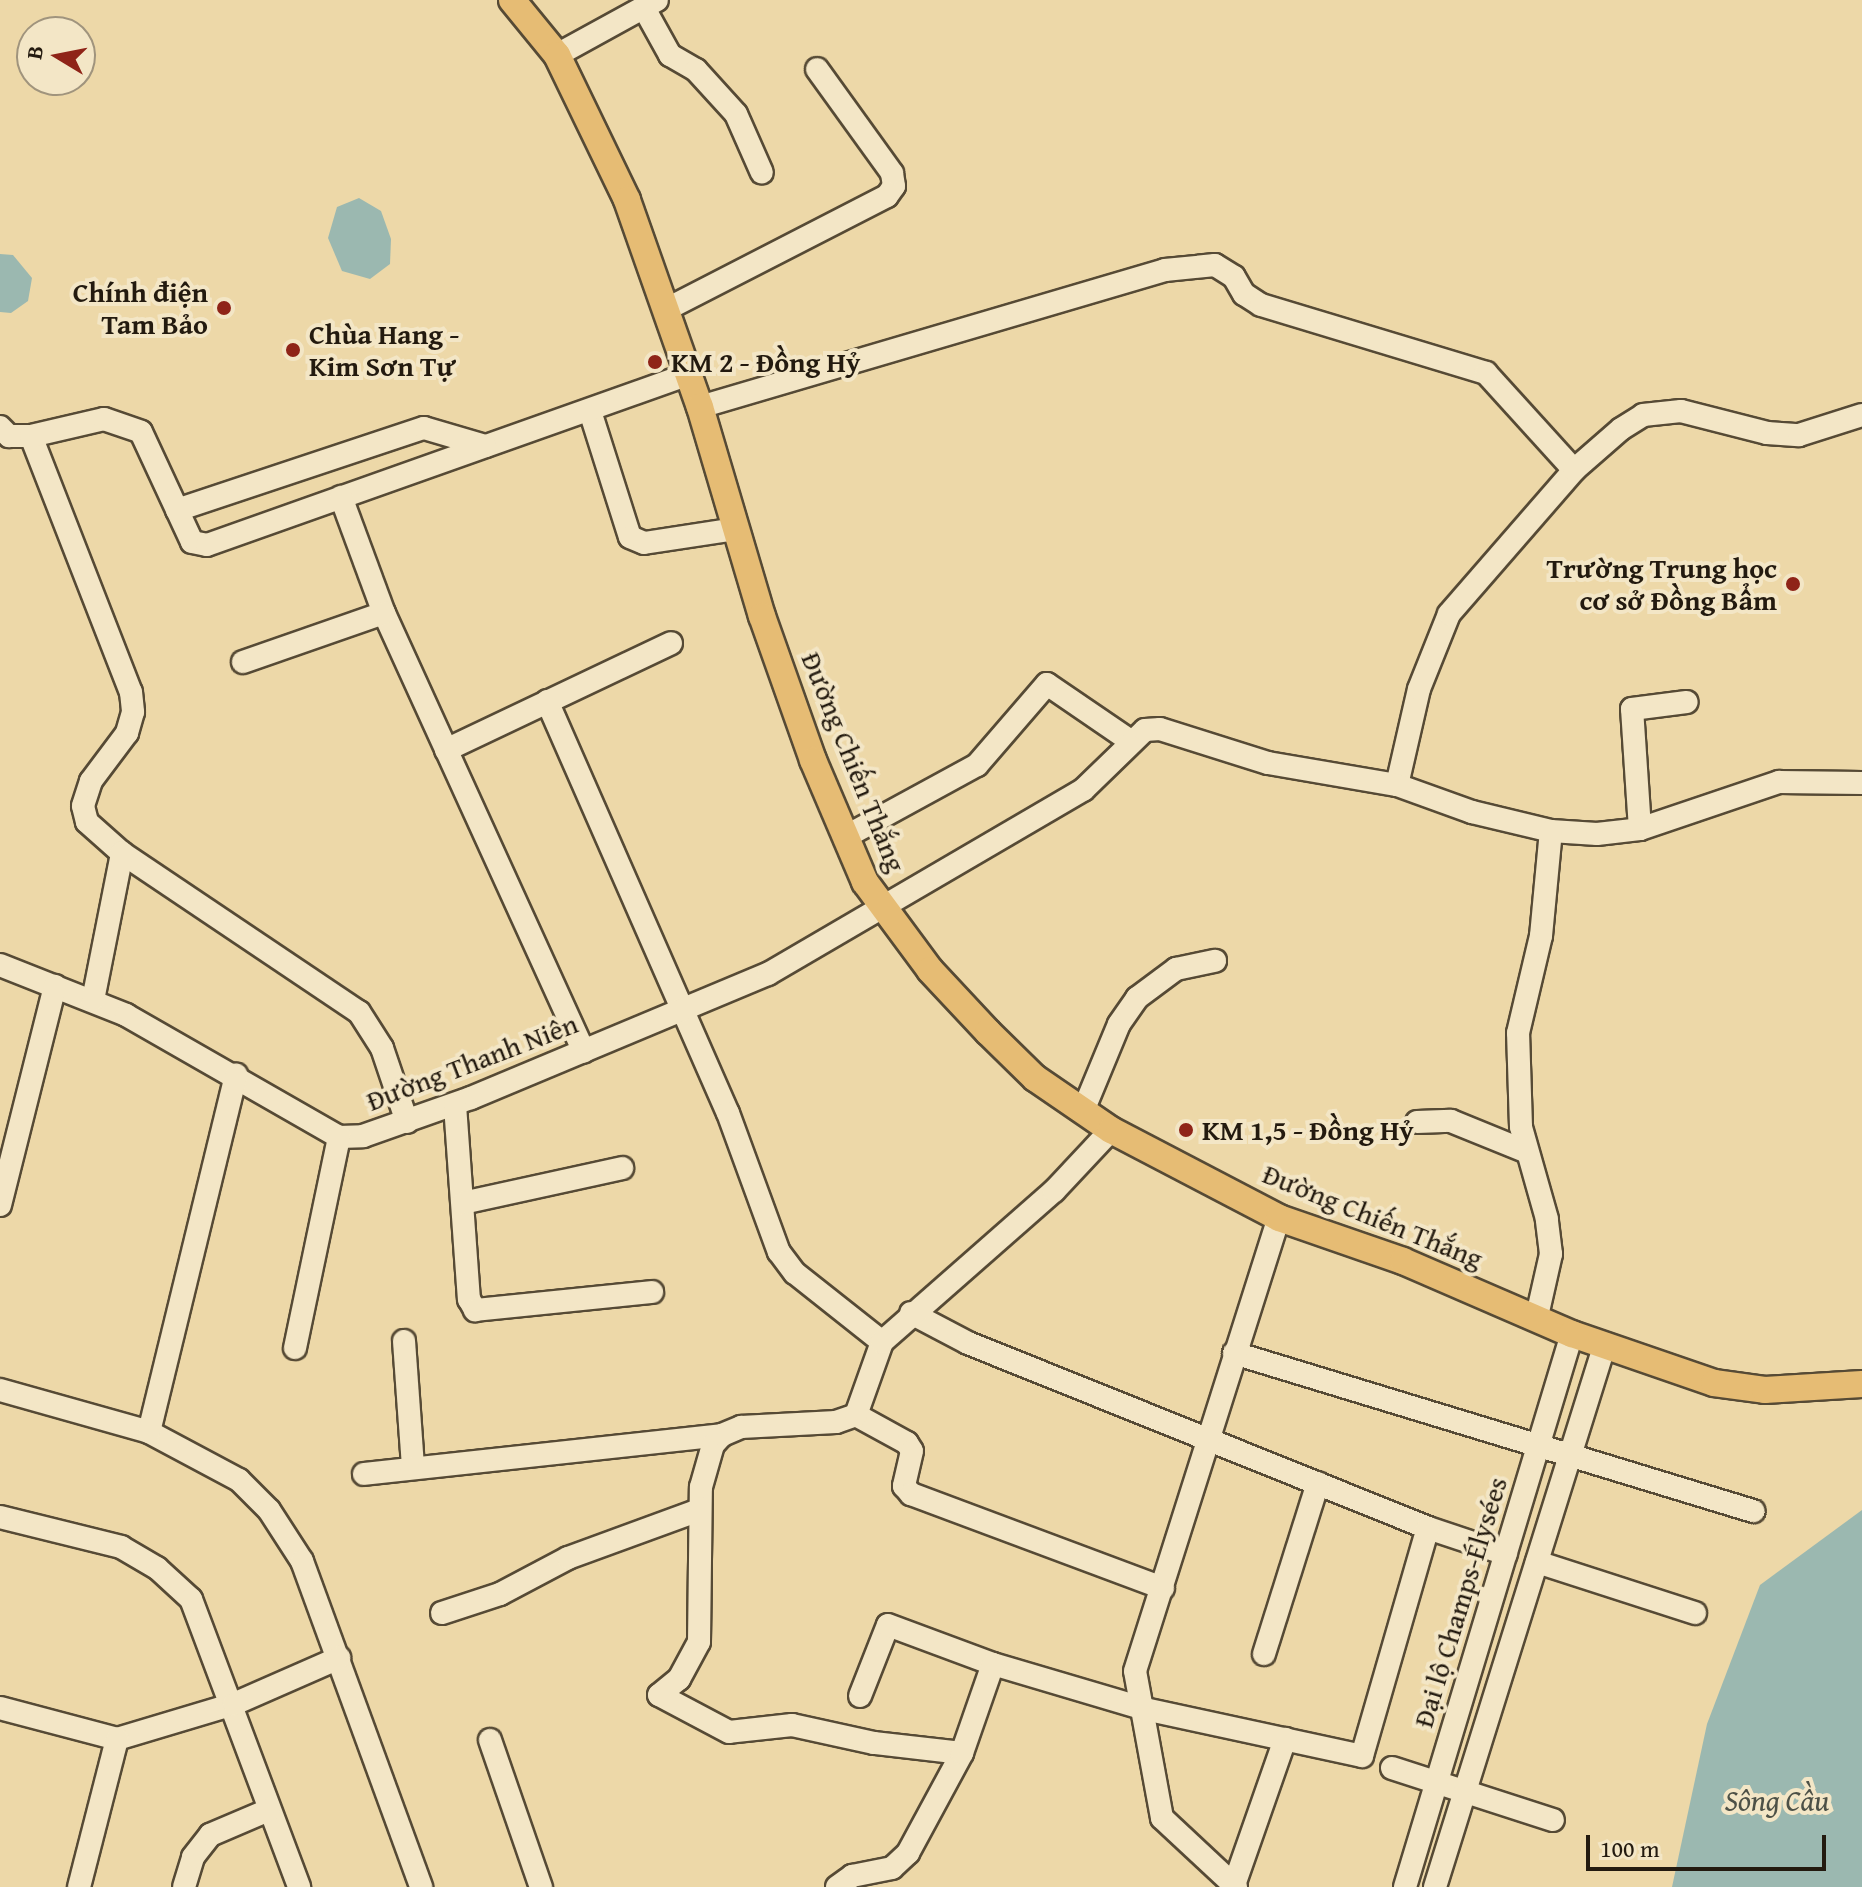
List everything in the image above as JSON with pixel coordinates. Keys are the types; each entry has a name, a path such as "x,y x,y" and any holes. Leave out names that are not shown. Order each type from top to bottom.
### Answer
{"main road":[{"name":"Đường Chiến Thắng","path":"512,0 557,55 627,200 700,407 735,529 813,760 845,837 882,911 988,1032 1035,1078 1111,1130 1279,1218 1537,1316 1572,1334 1714,1383 1765,1390 1862,1384"}],"street":[{"path":"557,55 651,4 670,55 696,70 736,114 762,173"},
{"path":"667,309 887,196 894,186 892,173 817,69"},
{"path":"700,407 1165,270 1215,265 1234,277 1244,294 1261,305 1486,373 1574,470"},
{"path":"0,427 9,436 31,436 104,419 141,432 192,542 207,545 689,374"},
{"path":"590,411 630,537 644,543 735,529"},
{"path":"1397,785 1419,689 1449,614 1574,470 1621,429 1662,411 1799,435 1862,415"},
{"path":"177,510 424,428 485,446"},
{"path":"31,436 131,692 133,712 127,733 91,781 83,806 87,822 122,853 359,1012 382,1048 407,1122"},
{"path":"341,497 384,613 584,1052"},
{"path":"243,662 384,613"},
{"path":"446,750 671,643"},
{"path":"845,837 977,765 1039,687 1047,684 1129,740 1145,730 1160,729 1268,763 1397,785 1472,812 1551,831 1597,834 1640,829 1779,782 1862,783"},
{"path":"547,701 685,1011 779,1252 795,1273 882,1342"},
{"path":"1640,829 1632,709 1687,702"},
{"name":"Đường Thanh Niên","path":"0,965 93,1000 236,1074 339,1137 363,1136 455,1105 768,974 882,911 1083,790 1129,740"},
{"path":"1537,1316 1551,1254 1547,1219 1525,1151 1518,1033 1541,936 1551,831"},
{"path":"93,1000 122,853"},
{"path":"1083,1111 1119,1024 1137,998 1176,969 1215,961"},
{"path":"0,1205 55,986"},
{"path":"149,1432 236,1074"},
{"path":"455,1105 469,1299 475,1310 652,1292"},
{"path":"1417,1122 1451,1121 1525,1151"},
{"path":"856,1415 882,1342 911,1313 1054,1191 1111,1130"},
{"path":"295,1348 339,1137"},
{"path":"463,1203 622,1168"},
{"path":"1279,1218 1135,1671 1145,1709 1162,1818 1235,1886 1285,1739"},
{"path":"911,1313 968,1343 1428,1528 1506,1554"},
{"name":"Đại lộ Champs-Élysées","path":"1405,1887 1572,1334"},
{"path":"404,1341 413,1468"},
{"path":"1435,1887 1605,1344"},
{"path":"1234,1353 1753,1511"},
{"path":"0,1390 149,1432 239,1480 269,1510 302,1561 421,1887"},
{"path":"364,1474 722,1435 741,1427 836,1422 856,1415 907,1443 912,1451 904,1486 911,1494 1163,1588"},
{"path":"722,1435 708,1458 699,1510 699,1642 679,1679 659,1695 729,1732 792,1725 874,1743 962,1753"},
{"path":"1264,1654 1318,1483"},
{"path":"442,1613 500,1594 568,1558 699,1510"},
{"path":"0,1517 121,1547 157,1568 191,1599 234,1704 269,1810 299,1887"},
{"path":"860,1696 888,1625 993,1664 1145,1709 1362,1756 1428,1528"},
{"path":"1537,1562 1695,1613"},
{"path":"0,1732 3,1709 117,1739 234,1704 339,1658"},
{"path":"837,1887 852,1876 900,1864 962,1753 993,1664"},
{"path":"79,1887 117,1739"},
{"path":"490,1740 541,1887"},
{"path":"1392,1768 1553,1820"},
{"path":"184,1887 193,1857 210,1835 269,1810"}],"water":[{"path":"359,198 381,211 391,239 390,264 370,279 342,271 328,238 337,207"},
{"path":"0,254 13,255 32,278 28,301 11,313 0,312"},
{"name":"Sông Cầu","path":"1862,1510 1862,1887 1672,1887 1707,1724 1760,1585"}],"place":[{"name":"Chính điện Tam Bảo","path":"224,308"},
{"name":"Chùa Hang - Kim Sơn Tự","path":"293,350"},
{"name":"KM 2 - Đồng Hỷ","path":"655,362"},
{"name":"Trường Trung học cơ sở Đồng Bẩm","path":"1793,584"},
{"name":"KM 1,5 - Đồng Hỷ","path":"1186,1130"}]}
